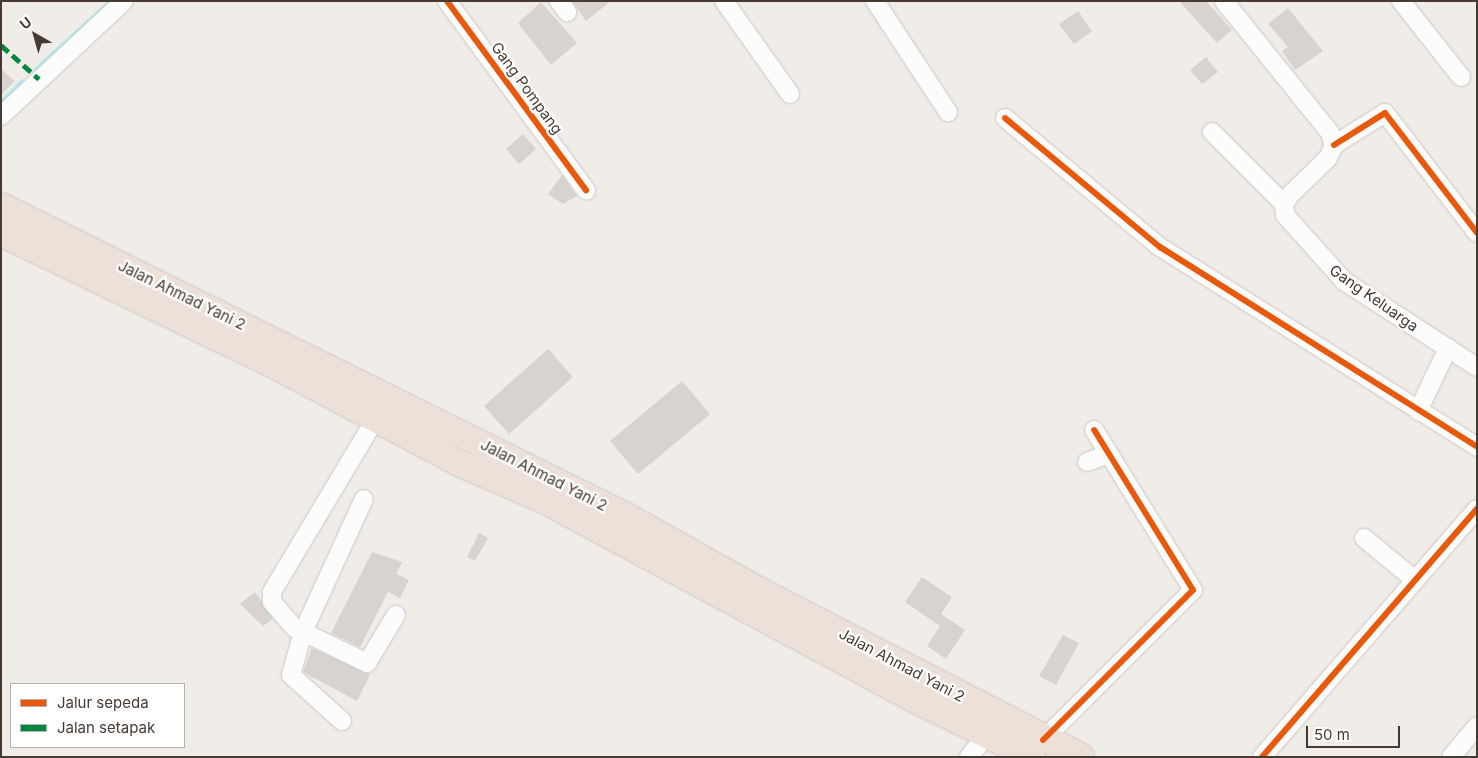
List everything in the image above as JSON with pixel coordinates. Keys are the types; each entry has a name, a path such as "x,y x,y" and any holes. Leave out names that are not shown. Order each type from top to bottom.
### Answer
{"highway":[{"name":"Jalan Ahmad Yani 2","path":"1,206 112,273 457,462 563,510 918,701 987,734 1037,748 1081,757"},
{"name":"Jalan Ahmad Yani 2","path":"1,233 112,273 624,515 1037,748"}],"street":[{"path":"1,116 124,1"},
{"name":"Gang Pompang","path":"447,1 586,190"},
{"path":"724,1 790,94"},
{"path":"875,1 948,112"},
{"path":"1224,1 1330,133 1334,145"},
{"path":"1401,1 1460,78"},
{"path":"1284,204 1328,158 1334,145 1385,112 1477,233"},
{"path":"1005,118 1160,247 1477,447"},
{"name":"Gang Keluarga","path":"1212,132 1284,204 1285,215 1344,281 1477,367"},
{"path":"1418,411 1448,348"},
{"path":"376,418 272,592 275,607 303,632 366,663 396,615"},
{"path":"1037,748 1193,590 1094,430"},
{"path":"1087,462 1109,454"},
{"path":"342,720 291,675 303,632 364,499"},
{"path":"1262,757 1477,509"},
{"path":"1364,538 1415,580"},
{"path":"1452,757 1477,726"},
{"path":"969,757 987,734"}],"building":[{"path":"572,1 611,1 586,21"},
{"path":"1179,1 1206,1 1232,30 1217,43"},
{"path":"541,2 577,43 551,65 518,23"},
{"path":"1288,8 1323,51 1295,70 1282,51 1288,47 1268,24"},
{"path":"1078,11 1092,31 1074,44 1059,24"},
{"path":"1206,57 1218,72 1202,84 1190,70"},
{"path":"1,69 15,81 1,95"},
{"path":"523,134 536,149 519,164 506,149"},
{"path":"562,175 577,196 563,204 548,194"},
{"path":"548,349 573,377 509,434 484,406"},
{"path":"682,381 710,414 638,474 610,441"},
{"path":"479,533 488,538 475,561 467,557"},
{"path":"372,552 402,562 396,574 409,580 400,598 388,592 360,647 331,633"},
{"path":"922,577 952,597 941,614 965,630 946,659 927,646 940,626 905,602"},
{"path":"255,592 273,619 263,626 240,604"},
{"path":"1063,635 1079,643 1056,685 1039,676"},
{"path":"312,648 370,675 357,701 303,672"}],"waterway":[{"path":"36,69 111,1"},
{"path":"1,102 23,81"}],"marked path":[{"path":"1,45 39,79"}],"cycle path":[{"path":"447,1 586,190"},
{"path":"1334,145 1385,113 1477,233"},
{"path":"1005,118 1160,247 1477,447"},
{"path":"1043,740 1193,590 1094,430"},
{"path":"1262,757 1477,509"}]}
